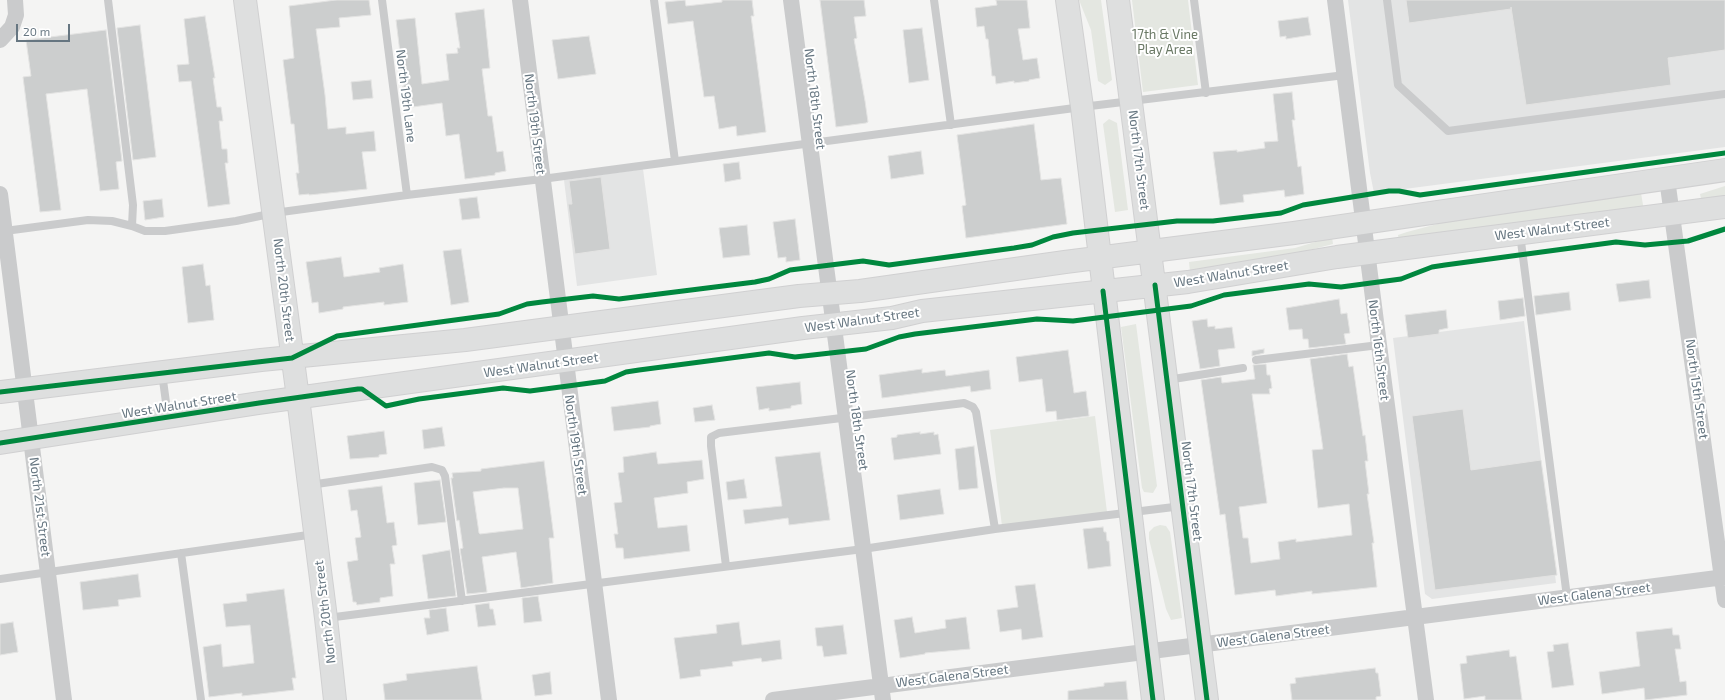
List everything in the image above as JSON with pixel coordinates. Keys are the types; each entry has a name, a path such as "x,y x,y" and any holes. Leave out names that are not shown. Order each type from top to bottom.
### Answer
{"main road":[{"name":"North 20th Street","path":"245,0 298,398 335,700"},
{"path":"1067,0 1082,107 1153,700"},
{"name":"North 17th Street","path":"1118,0 1207,700"},
{"path":"0,392 162,372 465,340 798,296 829,294 1363,223 1725,170"},
{"name":"West Walnut Street","path":"0,443 298,398 802,328 892,318 922,311 1188,282 1368,253 1725,207"}],"street":[{"name":"North 19th Street","path":"520,0 609,700"},
{"name":"North 18th Street","path":"791,0 832,325 882,693"},
{"name":"North 16th Street","path":"1335,0 1426,700"},
{"path":"0,40 12,27 20,1"},
{"name":"North 15th Street","path":"1667,179 1724,577 1725,600"},
{"name":"North 21st Street","path":"0,194 5,231 4,250 32,439 64,700"},
{"name":"West Galena Street","path":"773,700 882,693 1147,652 1724,577"}],"lane":[{"path":"108,0 132,205 132,226"},
{"name":"North 19th Lane","path":"382,0 407,195"},
{"path":"654,0 675,161"},
{"path":"934,0 951,125"},
{"path":"1194,0 1206,93"},
{"path":"1387,0 1398,85 1448,131 1725,94"},
{"path":"5,231 88,220 112,221 145,231 165,231 236,221 274,213 407,195 542,179 1082,107 1345,75"},
{"path":"1520,233 1567,597"},
{"path":"1256,360 1379,345"},
{"path":"1167,380 1243,368"},
{"path":"162,372 168,418"},
{"path":"726,566 711,446 711,437 719,433 964,403 973,407 976,412 995,529"},
{"path":"309,486 432,467 442,470 445,476 462,601"},
{"path":"326,618 863,549 995,529 1130,514 1183,506"},
{"path":"0,579 315,534"},
{"path":"181,553 201,700"}],"shaded area":[{"path":"1348,0 1725,0 1725,147 1374,193 1370,173"},
{"path":"643,169 657,275 577,286 564,180"},
{"path":"1524,321 1556,583 1432,599 1425,594 1393,338"}],"green space":[{"path":"1079,0 1101,0 1112,80 1105,85 1098,81 1091,30"},
{"name":"17th & Vine Play Area","path":"1132,0 1188,0 1198,85 1143,92"},
{"path":"1109,119 1117,123 1128,210 1115,212 1103,124"},
{"path":"1725,186 1725,200 1702,203 1700,194"},
{"path":"1628,193 1641,193 1644,211 1399,244 1398,235 1471,215"},
{"path":"1332,237 1333,244 1256,264 1190,272 1189,262 1295,248"},
{"path":"1136,324 1157,486 1153,493 1144,492 1142,488 1121,327"},
{"path":"1095,416 1107,512 1002,526 990,430"},
{"path":"1160,525 1166,526 1170,532 1182,618 1171,620 1166,609 1149,539 1149,532 1154,527"}],"building":[{"path":"336,0 369,0 371,15 339,18 340,27 316,29 328,129 346,127 346,134 374,131 376,151 362,152 367,189 299,195 296,173 299,173 294,124 291,124 283,60 294,58 289,6"},
{"path":"685,0 686,6 722,2 722,0 752,0 754,16 751,16 766,132 737,136 736,126 719,129 714,96 704,97 693,21 668,24 665,2"},
{"path":"820,0 864,0 866,16 854,17 857,38 854,39 868,122 866,123 836,127"},
{"path":"996,0 1027,0 1030,28 1018,29 1023,60 1037,58 1040,78 1029,81 1014,83 1014,81 996,84 995,76 992,76 988,39 986,39 984,26 977,27 975,8 997,5"},
{"path":"1406,0 1725,0 1725,50 1668,58 1671,85 1526,105 1511,7 1511,9 1409,23"},
{"path":"484,9 490,68 482,69 488,116 492,116 497,152 503,151 506,171 495,173 495,175 465,179 459,134 446,136 442,103 405,108 402,87 404,86 396,20 415,18 422,84 449,80 446,54 458,53 457,48 460,48 455,13"},
{"path":"205,16 215,78 213,78 217,107 221,107 223,121 219,121 222,149 227,149 228,163 225,163 230,204 208,207 191,81 179,82 177,65 189,64 184,19"},
{"path":"1308,17 1311,35 1286,39 1286,36 1280,37 1278,21"},
{"path":"140,25 156,157 133,160 117,28"},
{"path":"922,28 929,80 909,83 903,30"},
{"path":"106,30 122,161 116,162 119,189 100,191 87,89 46,94 61,210 40,212 23,77 31,76 26,40"},
{"path":"589,36 596,74 558,79 552,40"},
{"path":"371,80 373,98 353,100 351,82"},
{"path":"1292,92 1295,120 1292,120 1298,167 1301,166 1304,194 1285,197 1284,190 1243,195 1244,202 1220,205 1213,152 1237,150 1237,152 1265,148 1264,142 1278,141 1273,94"},
{"path":"1034,124 1041,180 1061,178 1067,224 966,238 962,206 966,205 957,135"},
{"path":"921,151 924,174 891,179 888,156"},
{"path":"739,162 741,179 725,182 723,164"},
{"path":"601,177 610,249 575,254 568,204 572,204 569,181"},
{"path":"477,197 480,218 462,220 459,199"},
{"path":"162,199 164,217 145,220 143,201"},
{"path":"795,219 800,260 786,262 786,257 778,258 773,222"},
{"path":"747,225 750,255 723,258 719,228"},
{"path":"461,249 469,302 451,305 443,251"},
{"path":"341,257 344,277 380,272 379,268 403,264 408,302 384,305 384,302 343,307 343,309 319,313 318,302 312,303 306,262"},
{"path":"203,264 206,286 210,285 214,320 188,323 182,267"},
{"path":"1649,280 1651,298 1619,302 1616,284"},
{"path":"1569,292 1571,310 1536,315 1534,296"},
{"path":"1523,298 1525,316 1500,320 1498,301"},
{"path":"1339,299 1341,314 1347,313 1350,333 1344,334 1346,344 1309,348 1308,339 1303,339 1302,329 1289,330 1286,308"},
{"path":"1446,310 1448,328 1439,330 1439,334 1408,338 1405,315"},
{"path":"1207,319 1208,327 1215,326 1215,329 1232,327 1235,348 1218,350 1220,366 1200,369 1192,321"},
{"path":"1264,349 1264,353 1252,356 1252,351"},
{"path":"1068,350 1074,393 1086,391 1089,416 1057,420 1056,411 1046,412 1042,379 1019,382 1016,357"},
{"path":"1347,354 1349,367 1353,366 1363,436 1365,435 1368,461 1365,461 1369,494 1367,494 1374,543 1372,543 1377,587 1312,594 1312,591 1276,596 1275,590 1235,595 1225,514 1220,515 1201,380 1221,377 1222,383 1255,379 1253,365 1266,364 1267,375 1270,375 1272,388 1269,389 1270,394 1252,394 1267,503 1239,507 1243,538 1248,538 1251,563 1280,559 1278,542 1296,539 1296,542 1352,535 1349,504 1318,508 1312,450 1323,449 1310,359"},
{"path":"922,369 922,373 945,370 946,376 989,370 991,389 971,392 970,386 882,398 879,375"},
{"path":"800,382 802,404 791,406 791,408 769,411 769,408 759,410 756,387"},
{"path":"658,401 661,424 650,427 614,431 611,407"},
{"path":"712,405 715,420 695,422 693,408"},
{"path":"1463,409 1471,470 1541,460 1557,575 1435,590 1412,416"},
{"path":"442,427 445,446 424,449 422,430"},
{"path":"384,431 387,454 379,455 379,457 350,459 347,436"},
{"path":"920,432 920,434 934,432 934,435 938,434 941,454 894,460 891,438 897,437 897,435"},
{"path":"974,446 978,488 959,490 955,449"},
{"path":"656,452 658,464 702,460 704,479 687,482 688,493 654,498 658,528 687,525 690,551 624,559 623,548 616,548 614,534 618,534 614,503 622,502 618,473 624,472 623,457"},
{"path":"820,452 830,520 789,525 788,518 745,524 743,510 782,506 775,457"},
{"path":"544,461 554,538 549,538 553,583 521,588 516,552 482,557 487,592 467,594 460,549 463,548 459,520 457,521 451,478 453,478 452,473 481,471 481,469","holes":["504,488 518,488 523,529 480,534 473,492"]},
{"path":"744,479 747,498 728,500 726,482"},
{"path":"440,480 446,522 418,525 414,483"},
{"path":"382,486 387,523 394,522 397,545 392,546 395,564 390,564 393,596 380,598 380,602 357,605 356,602 353,602 347,562 358,560 355,538 361,537 357,510 351,511 348,490"},
{"path":"940,489 944,514 900,520 897,495"},
{"path":"1103,527 1104,532 1106,532 1107,541 1109,541 1111,566 1088,569 1083,529"},
{"path":"450,550 456,596 428,599 422,555"},
{"path":"138,574 141,597 118,600 119,606 83,610 80,582"},
{"path":"1035,584 1043,637 1022,640 1021,629 1000,632 997,610 1018,607 1015,586"},
{"path":"284,589 296,678 292,678 294,690 242,696 242,693 209,697 203,647 221,644 223,667 254,663 250,625 226,627 223,604 247,601 246,594"},
{"path":"538,596 542,621 524,623 522,598"},
{"path":"489,603 490,609 493,609 496,625 478,627 475,605"},
{"path":"446,608 449,631 427,635 424,618 430,618 429,610"},
{"path":"912,617 915,633 946,628 945,620 966,617 970,649 925,653 900,658 894,620"},
{"path":"13,622 18,652 0,655 0,624"},
{"path":"739,622 742,645 780,640 782,659 762,662 761,658 732,662 733,666 700,670 701,676 680,679 674,638 717,633 716,625"},
{"path":"843,625 847,654 824,657 822,646 817,646 815,628"},
{"path":"1672,628 1673,635 1679,635 1681,649 1675,649 1680,682 1686,681 1687,695 1645,700 1644,688 1602,694 1599,672 1640,666 1636,632"},
{"path":"1568,643 1574,685 1552,688 1547,652 1554,651 1553,645"},
{"path":"1509,650 1510,657 1516,656 1522,700 1485,700 1485,696 1464,699 1460,664 1467,663 1466,656"},
{"path":"477,666 482,700 385,700 383,684 407,680 406,674"},
{"path":"1375,668 1376,673 1378,673 1381,696 1376,697 1376,700 1292,700 1290,684 1296,683 1295,678"},
{"path":"550,672 552,694 535,696 532,675"},
{"path":"1126,681 1128,700 1068,700 1068,691 1104,686 1104,683"}],"cycle path":[{"path":"0,392 292,358 337,336 499,314 527,304 593,296 619,299 755,282 769,279 790,270 863,261 889,265 1032,245 1053,237 1073,233 1177,221 1213,221 1281,213 1303,205 1389,191 1399,191 1420,195 1725,153"},
{"path":"0,443 358,389 362,389 386,406 419,399 503,388 530,391 605,381 626,372 769,353 795,357 866,349 899,337 915,334 1037,319 1073,321 1191,306 1224,295 1309,284 1341,287 1401,279 1432,267 1616,242 1645,245 1688,241 1725,229"},
{"path":"1155,285 1207,700"},
{"path":"1103,291 1153,700"}]}
